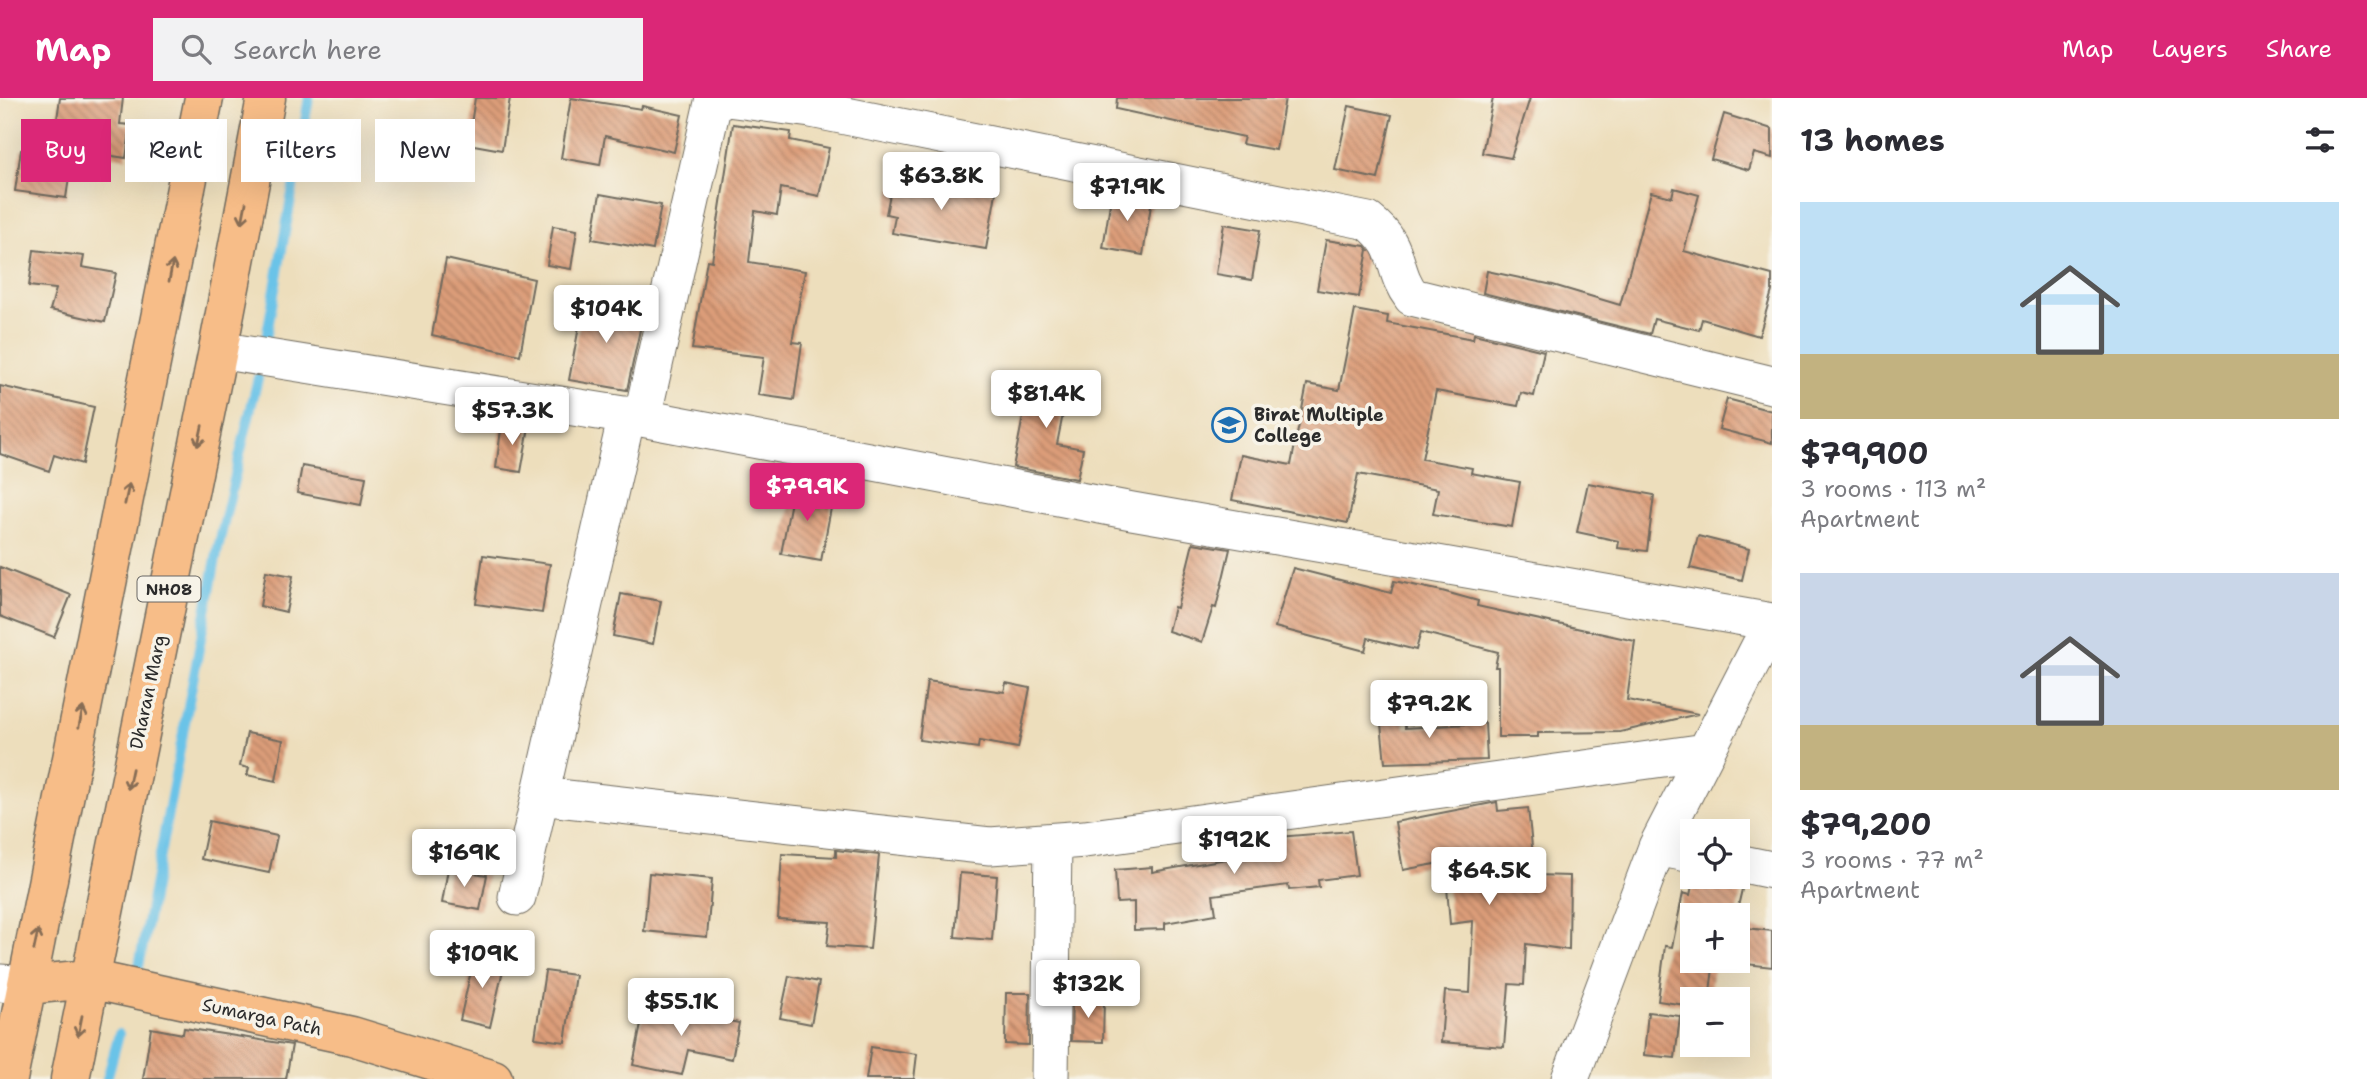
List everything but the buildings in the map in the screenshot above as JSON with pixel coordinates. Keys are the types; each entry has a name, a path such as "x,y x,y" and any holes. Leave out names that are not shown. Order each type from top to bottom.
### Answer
{"main road":[{"path":"8,1079 13,984 159,336 204,98"},
{"name":"Dharan Marg","path":"70,1079 218,350 266,98"},
{"name":"Sumarga Path","path":"13,984 89,979 352,1036 493,1079"}],"street":[{"path":"517,897 714,98"},
{"path":"727,98 811,109 1368,221 1385,234 1393,248 1403,285 1412,297 1772,385"},
{"path":"218,350 634,417 1132,511 1772,622 1657,847 1570,1079"},
{"path":"540,796 990,846 1054,842 1706,752"},
{"path":"1050,1079 1054,842"},
{"path":"1657,847 1680,852"},
{"path":"1750,865 1772,870"}],"waterway":[{"path":"266,339 309,98"},
{"path":"139,966 218,548 258,378"},
{"path":"107,1079 119,1034"}],"place":[{"name":"Birat Multiple College","path":"1229,425"}]}
